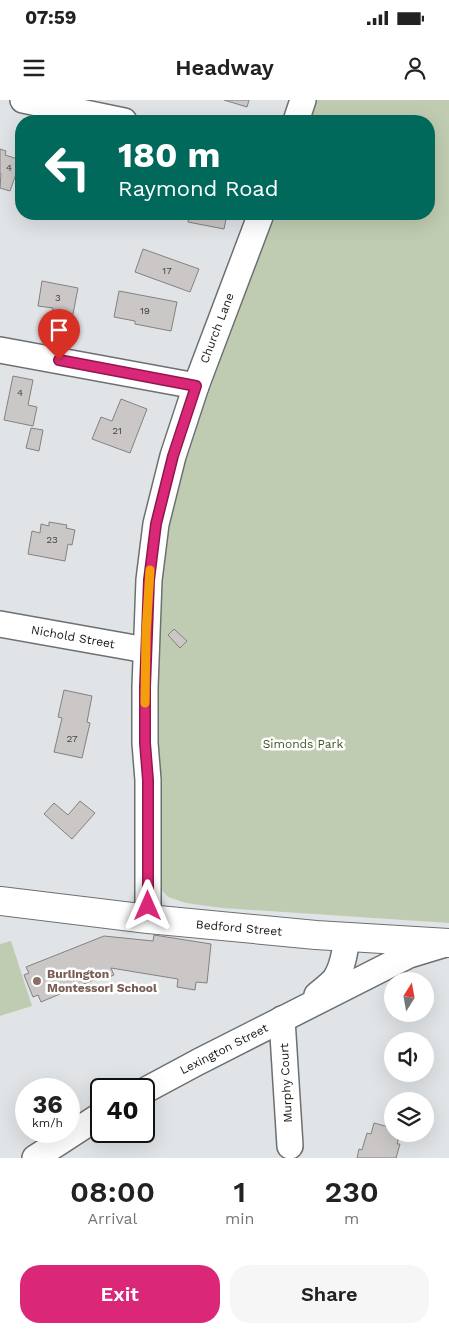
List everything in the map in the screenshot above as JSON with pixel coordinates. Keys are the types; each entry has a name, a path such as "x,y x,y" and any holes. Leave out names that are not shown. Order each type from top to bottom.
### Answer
{"main road":[{"name":"Bedford Street","path":"0,901 148,920 347,937 449,943"}],"street":[{"path":"23,100 95,115"},
{"path":"298,115 304,100"},
{"name":"Church Lane","path":"148,920 148,780 145,743 146,650 149,580 156,524 173,456 196,386 259,220"},
{"path":"0,350 196,386"},
{"name":"Nichold Street","path":"0,624 146,650"},
{"name":"Lexington Street","path":"305,1007 333,981 339,972 347,937"},
{"name":"Lexington Street","path":"155,1085 409,955 449,943"},
{"name":"Murphy Court","path":"282,1019 290,1146"},
{"path":"35,1158 90,1122"}],"green space":[{"name":"Simonds Park","path":"316,100 449,100 449,923 222,908 186,903 168,897 160,888 155,802 159,601 172,505 200,416 273,220 435,220 435,115 311,115"},
{"path":"11,941 32,1006 0,1016 0,944"}],"building":[{"path":"224,100 249,100 247,107"},
{"path":"0,149 6,151 5,155 15,158 15,177 10,191 0,188"},
{"path":"188,220 226,220 224,229 188,222"},
{"path":"143,249 199,269 190,292 135,272"},
{"path":"42,281 78,288 73,314 53,311 53,308 38,306"},
{"path":"119,291 177,302 171,331 135,324 135,321 114,317"},
{"path":"13,376 33,380 28,405 37,407 33,426 4,420"},
{"path":"121,399 147,409 130,453 92,439 101,417 112,421"},
{"path":"31,428 43,430 39,451 26,448"},
{"path":"49,522 67,525 66,528 75,530 72,545 68,544 65,561 28,554 32,531 40,533 41,524 49,526"},
{"path":"174,629 187,641 180,648 168,635"},
{"path":"64,690 92,696 87,722 90,723 82,758 54,752 62,718 58,717"},
{"path":"80,801 95,813 72,839 44,814 54,803 68,815"},
{"path":"154,935 211,944 207,983 196,982 195,990 177,987 178,979 111,968 114,975 104,979 103,976 41,1002 38,995 33,997 24,975 29,973 26,967 104,936 153,941"},
{"path":"374,1123 384,1126 384,1142 398,1142 397,1144 400,1144 396,1158 357,1158 359,1149 362,1150 367,1133 371,1134"}],"slow traffic":[{"path":"145,703 146,633 150,570"}],"place":[{"name":"Burlington Montessori School","path":"37,981"}],"route":[{"path":"59,360 196,386 173,456 156,524 149,580 145,687 145,743 148,780 148,906"}]}
